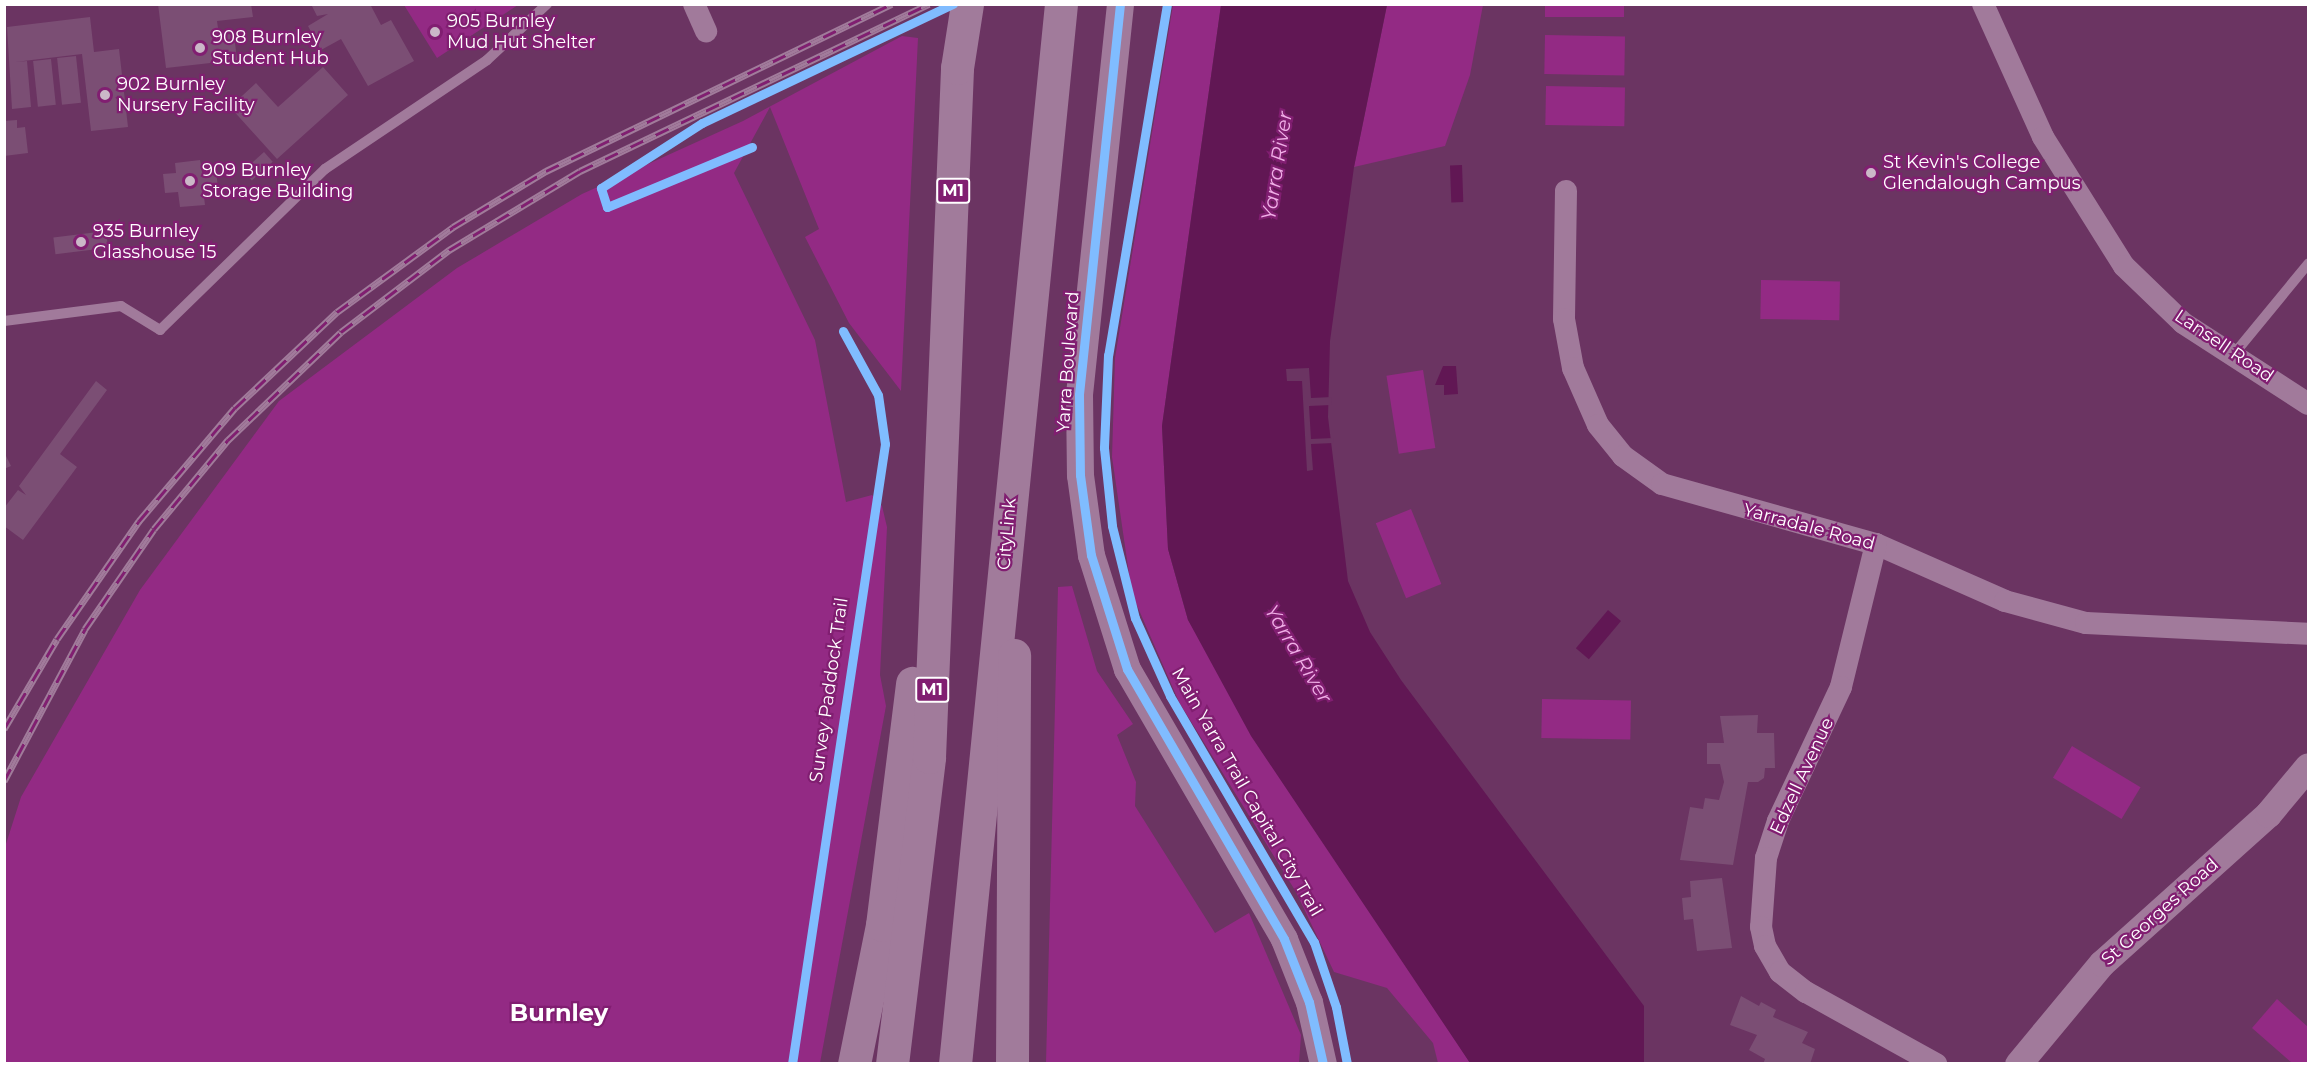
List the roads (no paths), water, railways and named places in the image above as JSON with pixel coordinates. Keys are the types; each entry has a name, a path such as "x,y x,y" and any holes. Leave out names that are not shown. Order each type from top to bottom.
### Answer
{"highway":[{"name":"M1","path":"892,1064 929,757 949,314 957,68 967,4"},
{"name":"CityLink","path":"955,1064 1061,4"},
{"path":"854,1064 882,925 903,765 949,314"},
{"path":"1010,504 1017,772 1012,1064"}],"street":[{"path":"694,4 706,31"},
{"name":"Yarra Boulevard","path":"1120,4 1079,395 1080,475 1091,555 1127,669 1284,939 1309,1002 1323,1064"},
{"name":"Lansell Road","path":"1983,4 2043,137 2124,266 2183,323 2308,404"},
{"name":"Yarradale Road","path":"1566,191 1568,345 1583,398 1623,456 1662,484 1876,544 2005,601 2086,623 2308,634"},
{"name":"Edzell Avenue","path":"1876,544 1841,687 1778,821 1766,858 1761,927 1765,946 1780,972 1806,993 1936,1064"},
{"name":"St Georges Road","path":"2018,1064 2102,963 2268,814 2308,766"}],"lane":[{"path":"4,321 121,306 160,330 325,169 487,60 547,4"},
{"path":"2234,354 2308,264"}],"water":[{"name":"Yarra River","path":"1221,5 1387,5 1354,167 1330,341 1328,417 1348,581 1370,632 1401,680 1644,1006 1644,1063 1470,1063 1251,736 1188,620 1168,549 1162,426"},
{"path":"1450,165 1462,165 1463,202 1451,202"},
{"path":"1443,366 1456,366 1458,394 1444,395 1444,385 1435,385"},
{"path":"1608,610 1621,621 1589,659 1576,648"}],"railway":[{"path":"4,729 57,639 139,521 235,408 337,312 453,227 546,171 892,4"},
{"path":"4,781 85,629 154,529 228,440 341,332 449,250 580,171 929,4"}],"place":[{"name":"905 Burnley Mud Hut Shelter","path":"435,32"},
{"name":"908 Burnley Student Hub","path":"200,48"},
{"name":"902 Burnley Nursery Facility","path":"105,95"},
{"name":"St Kevin's College Glendalough Campus","path":"1871,173"},
{"name":"909 Burnley Storage Building","path":"190,181"},
{"name":"935 Burnley Glasshouse 15","path":"81,242"}],"district":[{"name":"Burnley","path":"559,1013"}]}
